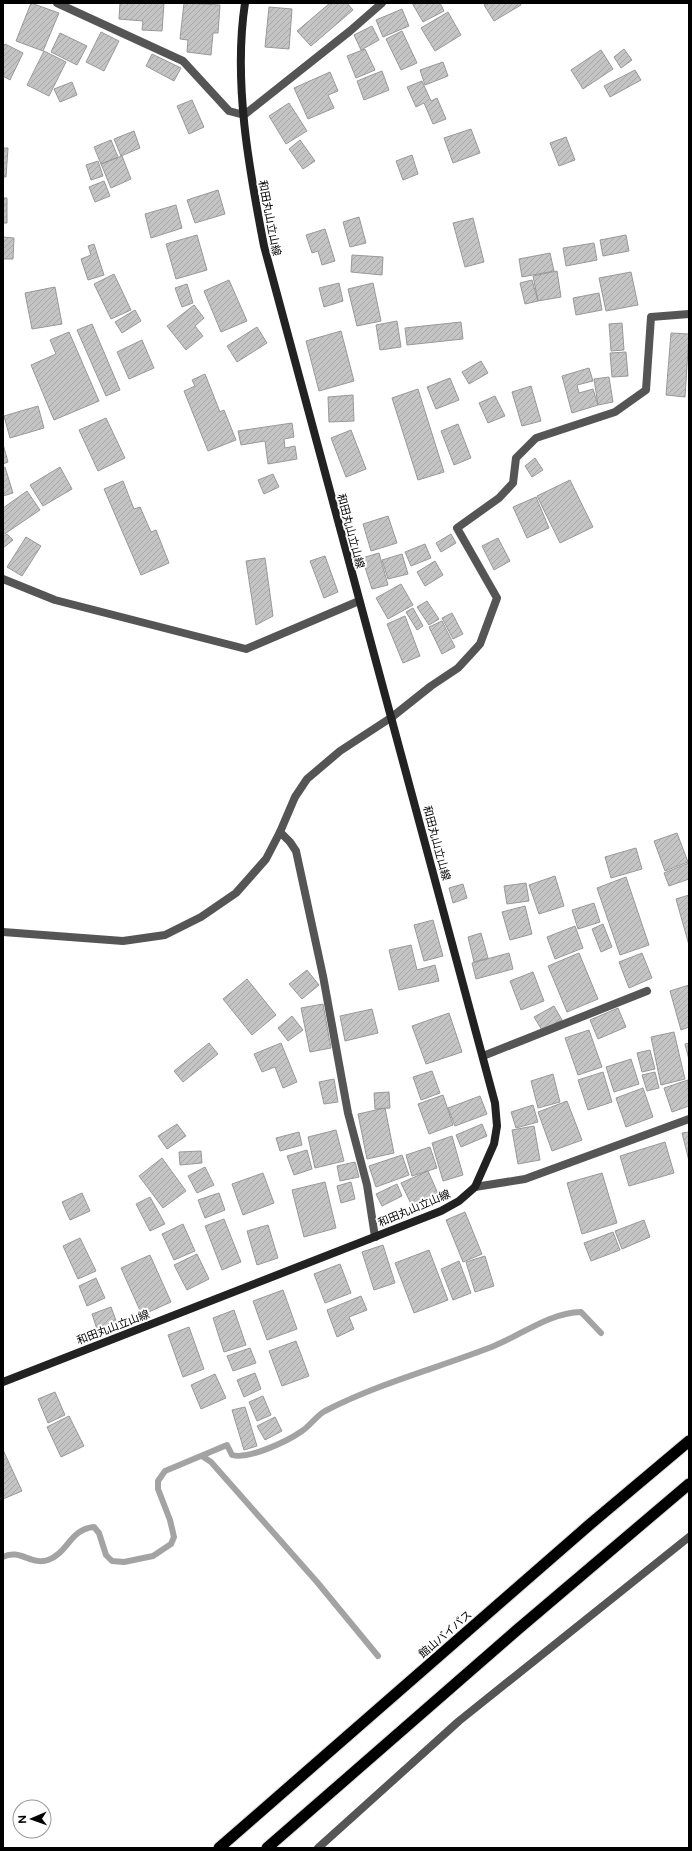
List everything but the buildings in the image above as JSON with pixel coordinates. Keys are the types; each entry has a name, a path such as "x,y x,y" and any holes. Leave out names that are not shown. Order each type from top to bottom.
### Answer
{"highway":[{"name":"館山バイパス","path":"219,1848 576,1537 689,1441"},
{"path":"267,1848 523,1624 689,1484"}],"main road":[{"name":"和田丸山立山線","path":"3,1382 442,1211 460,1201 475,1187 494,1144 497,1126 495,1102 392,717 358,601 264,246 247,152 244,116 241,60 245,3"}],"street":[{"path":"57,3 183,61 229,111 244,116 350,32 382,3"},
{"path":"3,932 123,941 165,935 201,917 236,893 266,859 280,832 294,796 307,779 340,751 392,717 431,686 458,668 480,644 496,598 457,528 499,498 513,483 516,458 536,438 615,412 646,390 651,317 689,314"},
{"path":"3,579 55,600 246,649 358,601"},
{"path":"280,832 290,842 296,851 323,976 348,1113 367,1185 375,1237"},
{"path":"483,1056 647,990"},
{"path":"475,1187 525,1179 689,1119"},
{"path":"318,1848 459,1721 689,1537"}],"waterway":[{"path":"3,1557 15,1555 36,1561 48,1560 55,1557 74,1536 86,1529 94,1527 99,1533 106,1555 112,1561 124,1562 153,1556 171,1544 174,1537 170,1520 158,1489 158,1481 165,1471 227,1445 232,1455 239,1456 268,1449 296,1435 305,1429 322,1413 345,1401 387,1384 494,1346 558,1316 581,1312 601,1333"},
{"path":"202,1456 211,1462 317,1582 378,1656"}]}
